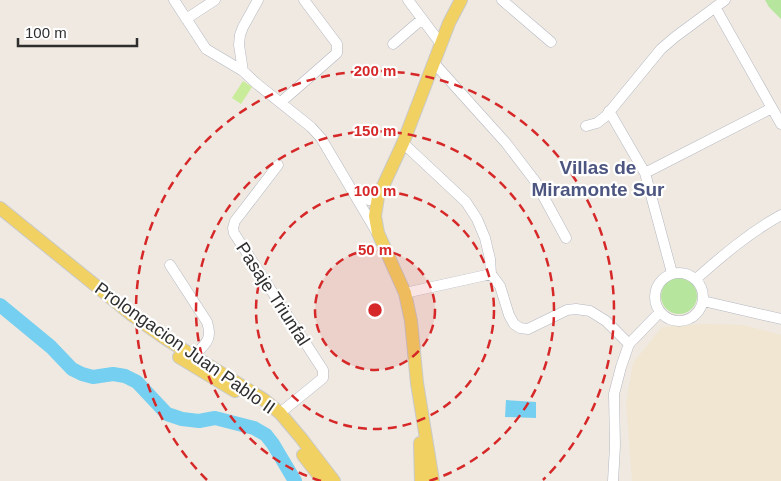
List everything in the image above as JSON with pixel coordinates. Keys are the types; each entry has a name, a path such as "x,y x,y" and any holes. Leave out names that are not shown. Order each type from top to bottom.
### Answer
{"main road":[{"path":"433,481 417,384 411,321 405,293 378,233 375,216 378,196 403,143 455,9 461,0"},
{"name":"Prolongacion Juan Pablo II","path":"0,208 50,247 113,301 194,356 263,398 280,413 334,481"},
{"name":"Prolongacion Juan Pablo II","path":"0,217 128,322 160,345 267,412 285,431 323,481"},
{"path":"417,384 416,411 426,481"},
{"path":"420,443 421,481"}],"street":[{"path":"174,0 206,49 243,71 312,128 321,138 378,233"},
{"path":"186,19 215,0"},
{"path":"243,71 240,35 258,0"},
{"path":"281,102 337,53 337,44 304,0"},
{"path":"408,0 441,44"},
{"path":"502,0 551,42"},
{"path":"586,126 597,123 606,116 661,49 725,0"},
{"path":"715,7 781,124"},
{"path":"393,44 422,19"},
{"path":"434,63 506,143 535,181 566,238"},
{"path":"645,173 772,108"},
{"path":"609,111 645,173 672,273"},
{"path":"403,143 466,202 485,238 492,274 500,286 509,315 514,324 520,328 528,329 567,310 590,311 598,315 629,344"},
{"name":"Pasaje Triunfal","path":"278,165 235,221 233,228 234,233 323,370 323,378 280,413"},
{"path":"356,196 369,200 378,196"},
{"path":"696,279 739,241 781,215"},
{"path":"170,265 207,322 210,332 208,341 194,356"},
{"path":"682,272 696,279 702,290 702,301 696,313 685,320 671,320 660,312 654,300 656,286 665,276 682,272"},
{"path":"405,293 492,274"},
{"path":"702,301 781,319"},
{"path":"613,481 615,446 614,394 621,367 629,344 660,312"}],"shaded area":[{"path":"705,324 744,325 781,335 781,481 632,481 626,403 633,363 662,327"}],"green space":[{"path":"765,0 781,0 781,19 769,7"},
{"path":"243,81 252,87 241,104 232,98"},
{"path":"679,278 686,279 692,283 696,289 696,303 692,309 686,313 679,314 672,313 666,309 662,303 661,296 662,289 666,283 672,279"}],"water":[{"path":"506,400 536,402 536,418 505,417"}],"waterway":[{"path":"0,305 51,347 72,369 82,374 93,377 113,374 125,376 137,382 167,414 182,419 199,421 215,418 254,428 266,435 295,481"}],"district":[{"name":"Villas de Miramonte Sur","path":"598,178"}]}
